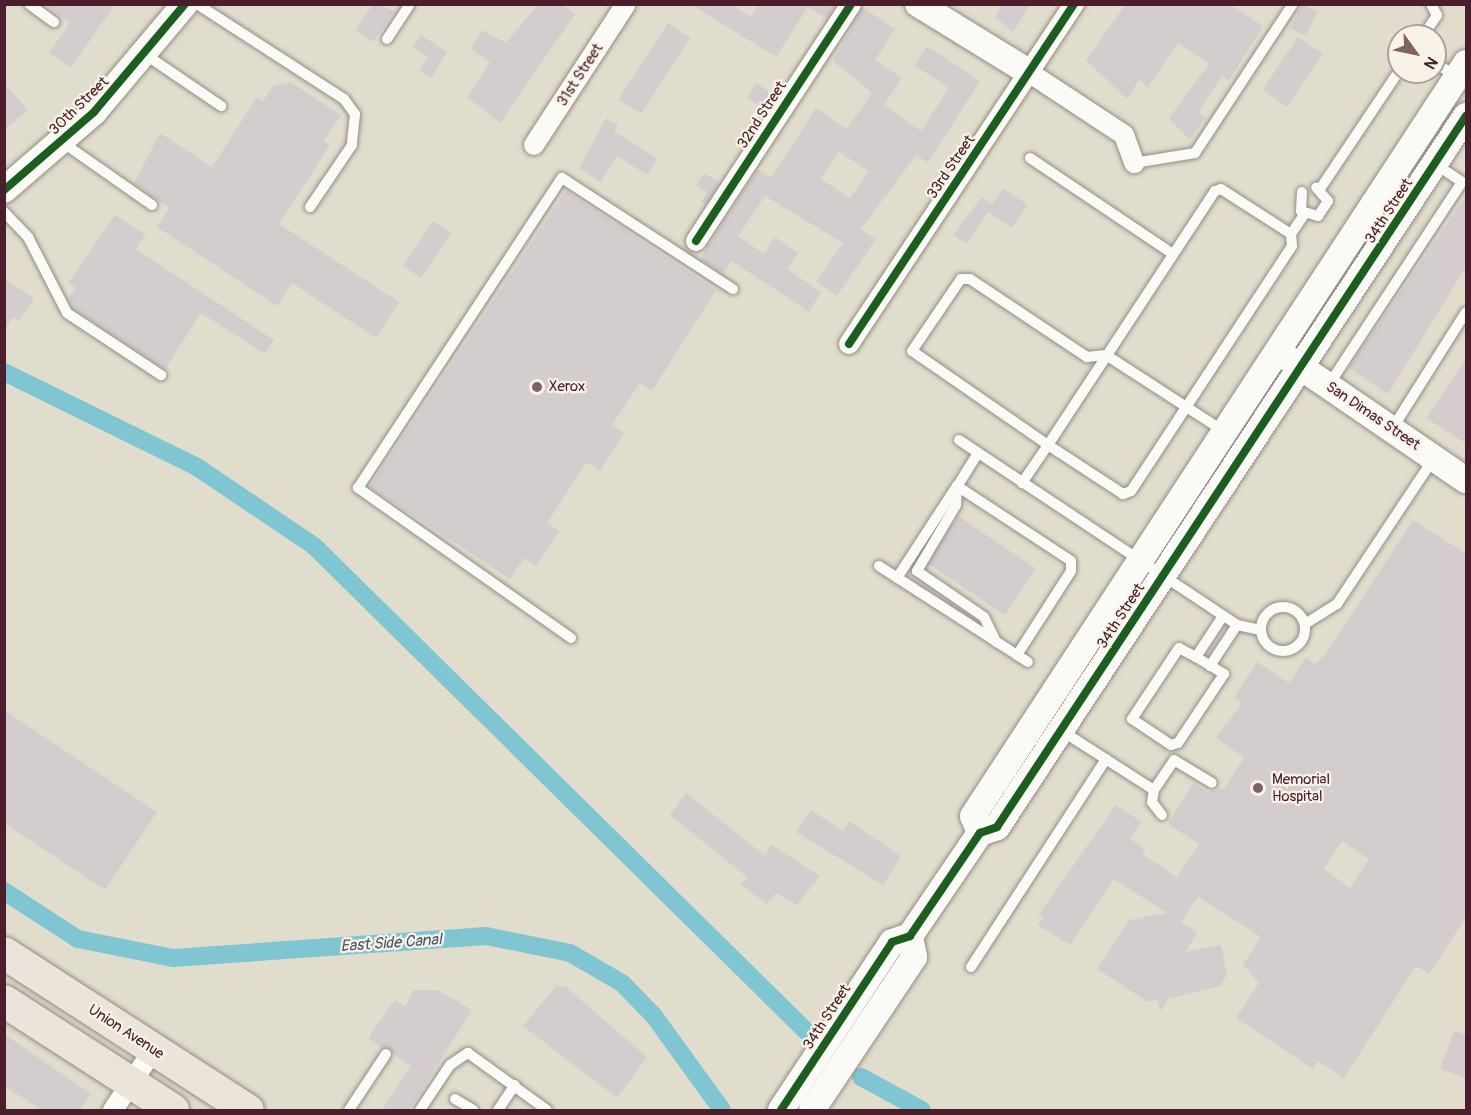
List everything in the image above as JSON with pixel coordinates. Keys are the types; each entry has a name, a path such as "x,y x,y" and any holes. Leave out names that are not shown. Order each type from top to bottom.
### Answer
{"main road":[{"name":"Union Avenue","path":"4,953 248,1110"},
{"path":"4,1001 173,1110"}],"street":[{"name":"30th Street","path":"4,190 62,142 146,55 185,4"},
{"name":"31st Street","path":"534,145 626,4"},
{"name":"32nd Street","path":"696,241 851,4"},
{"path":"918,4 1030,73 1124,135 1134,163"},
{"name":"33rd Street","path":"849,344 1074,4"},
{"name":"34th Street","path":"980,833 973,816 1462,70"},
{"name":"34th Street","path":"786,1102 891,942 910,936 980,833 998,827 1303,369 1436,164 1460,139 1467,116"},
{"name":"San Dimas Street","path":"1279,352 1467,480"},
{"path":"816,1109 914,957 910,936"},
{"path":"113,1110 154,1049"}],"lane":[{"path":"29,4 54,22"},
{"path":"197,4 344,99 355,114 352,145 310,207"},
{"path":"387,39 410,4"},
{"path":"1134,163 1195,153 1293,4"},
{"path":"1431,4 1437,15 1431,24"},
{"path":"146,55 221,106"},
{"path":"1447,66 1462,70"},
{"path":"1302,192 1298,207 1304,214 1313,217 1326,210 1327,196 1318,188 1390,84"},
{"path":"62,142 152,205"},
{"path":"1030,158 1173,254"},
{"path":"1328,386 1462,182 1436,164"},
{"path":"571,638 358,488 562,178 733,289"},
{"path":"1022,483 1173,254 1221,189 1291,234"},
{"path":"4,212 28,237 67,313 161,375"},
{"path":"1225,432 1186,408 1106,355 1087,357 970,279 954,283 913,342 916,358 1123,494 1186,408 1292,246 1291,234 1304,214"},
{"path":"1392,429 1467,312"},
{"path":"959,440 1139,563 1236,625 1260,630 1271,647 1283,651 1298,644 1305,624 1337,604 1434,458"},
{"path":"897,578 978,453"},
{"path":"957,486 956,505 917,571 984,617 996,642"},
{"path":"957,486 1071,561 1071,571 1017,655"},
{"path":"879,566 1028,662"},
{"path":"1260,630 1266,615 1281,608 1296,612 1305,624"},
{"path":"1196,657 1223,616"},
{"path":"1210,666 1236,625"},
{"path":"1179,648 1196,657 1224,674 1178,743 1171,744 1132,719 1179,648"},
{"path":"1062,731 1154,790"},
{"path":"971,967 1106,759"},
{"path":"1162,815 1152,802 1154,790 1174,760 1212,783"},
{"path":"420,1110 463,1053 515,1085 547,1110"},
{"path":"349,1110 386,1054"},
{"path":"498,1110 515,1085"},
{"path":"455,1099 474,1110"},
{"path":"786,1102 816,1109"}],"building":[{"path":"44,4 115,4 71,68 49,53 70,23"},
{"path":"373,4 394,11 373,42 355,30"},
{"path":"538,4 561,4 575,14 500,123 467,97 490,62 470,49 482,30 506,43"},
{"path":"690,4 732,4 751,17 760,4 836,4 827,19 808,7 776,57"},
{"path":"1003,4 1031,4 1013,32 995,17"},
{"path":"1126,4 1229,4 1263,26 1229,81 1222,76 1204,103 1199,113 1205,117 1190,140 1169,118 1209,64 1178,43 1148,87 1139,80 1127,99 1086,60"},
{"path":"1302,4 1317,11 1306,36 1291,28"},
{"path":"862,7 895,29 875,60 902,78 884,105 921,131 949,88 914,65 927,46 980,81 928,163 916,155 861,229 876,239 837,296 816,282 843,243 765,196 738,236 764,254 775,237 798,253 787,269 821,292 809,312 732,261 723,274 700,259 758,169 771,178 816,108 847,129 872,93 833,61","holes":["839,152 869,171 850,198 821,179"]},
{"path":"668,23 691,38 641,114 618,99"},
{"path":"421,35 447,52 431,78 419,70 428,57 413,47"},
{"path":"1298,37 1323,54 1287,107 1262,90"},
{"path":"290,82 341,115 324,141 330,145 279,224 399,302 376,338 292,283 277,306 157,227 169,208 134,183 160,133 212,167 257,97 263,101 273,86"},
{"path":"4,83 28,110 4,130"},
{"path":"756,83 770,92 761,107 747,97"},
{"path":"606,118 618,125 614,131 658,159 647,175 617,156 601,182 579,168"},
{"path":"704,173 720,183 705,205 701,202 707,192 696,185"},
{"path":"1003,188 1028,205 1012,228 988,212 967,244 953,235 982,197 992,204"},
{"name":"Xerox","path":"566,191 716,290 652,391 640,383 612,425 624,433 600,471 587,462 547,523 560,531 536,566 524,558 510,579 370,487"},
{"path":"1467,195 1467,265 1388,394 1349,368"},
{"path":"115,215 145,234 136,249 274,340 265,354 201,313 165,369 73,308 68,299 76,288 68,283"},
{"path":"433,221 451,233 421,278 403,266"},
{"path":"4,279 34,298 19,321 13,317 4,330"},
{"path":"1467,357 1467,444 1426,418"},
{"path":"958,516 1036,569 1005,615 927,562"},
{"path":"1413,520 1467,554 1467,916 1429,974 1416,966 1344,1078 1318,1061 1313,1069 1236,1018 1259,983 1243,965 1261,937 1198,897 1181,922 1197,933 1185,952 1221,945 1227,975 1220,986 1168,999 1161,1011 1157,1000 1148,1002 1097,969 1129,920 1167,913 1114,879 1070,945 1038,925 1043,917 1039,914 1116,805 1142,822 1130,839 1145,849 1142,854 1177,877 1199,844 1168,824 1193,783 1207,792 1224,789 1244,758 1216,738 1242,703 1234,698 1257,662 1289,683 1306,657 1315,664 1325,655","holes":["1342,841 1369,859 1350,888 1324,869"]},
{"path":"4,710 157,812 105,890 4,823"},
{"path":"686,793 764,855 772,845 820,876 797,905 776,893 767,905 741,884 747,877 670,815"},
{"path":"811,810 843,831 849,821 901,856 883,885 796,832"},
{"path":"556,986 566,987 647,1057 617,1098 523,1026"},
{"path":"414,990 438,990 472,1010 409,1110 382,1110 411,1066 368,1038 395,1000 405,1007"},
{"path":"1454,1031 1467,1035 1467,1078 1440,1069"},
{"path":"4,1034 91,1094 80,1110 42,1110 4,1086"}],"waterway":[{"path":"4,372 197,467 314,546 807,1032"},
{"name":"East Side Canal","path":"4,891 78,939 173,958 486,936 570,953 622,983 654,1016 722,1110"},
{"path":"861,1077 922,1110"}],"cycle path":[{"path":"4,190 94,112 185,4"},
{"path":"696,241 851,4"},
{"path":"849,344 1074,4"},
{"path":"781,1110 892,942 910,936 980,833 997,827 1466,116"}],"place":[{"name":"Xerox","path":"537,387"},
{"name":"Memorial Hospital","path":"1258,788"}]}
